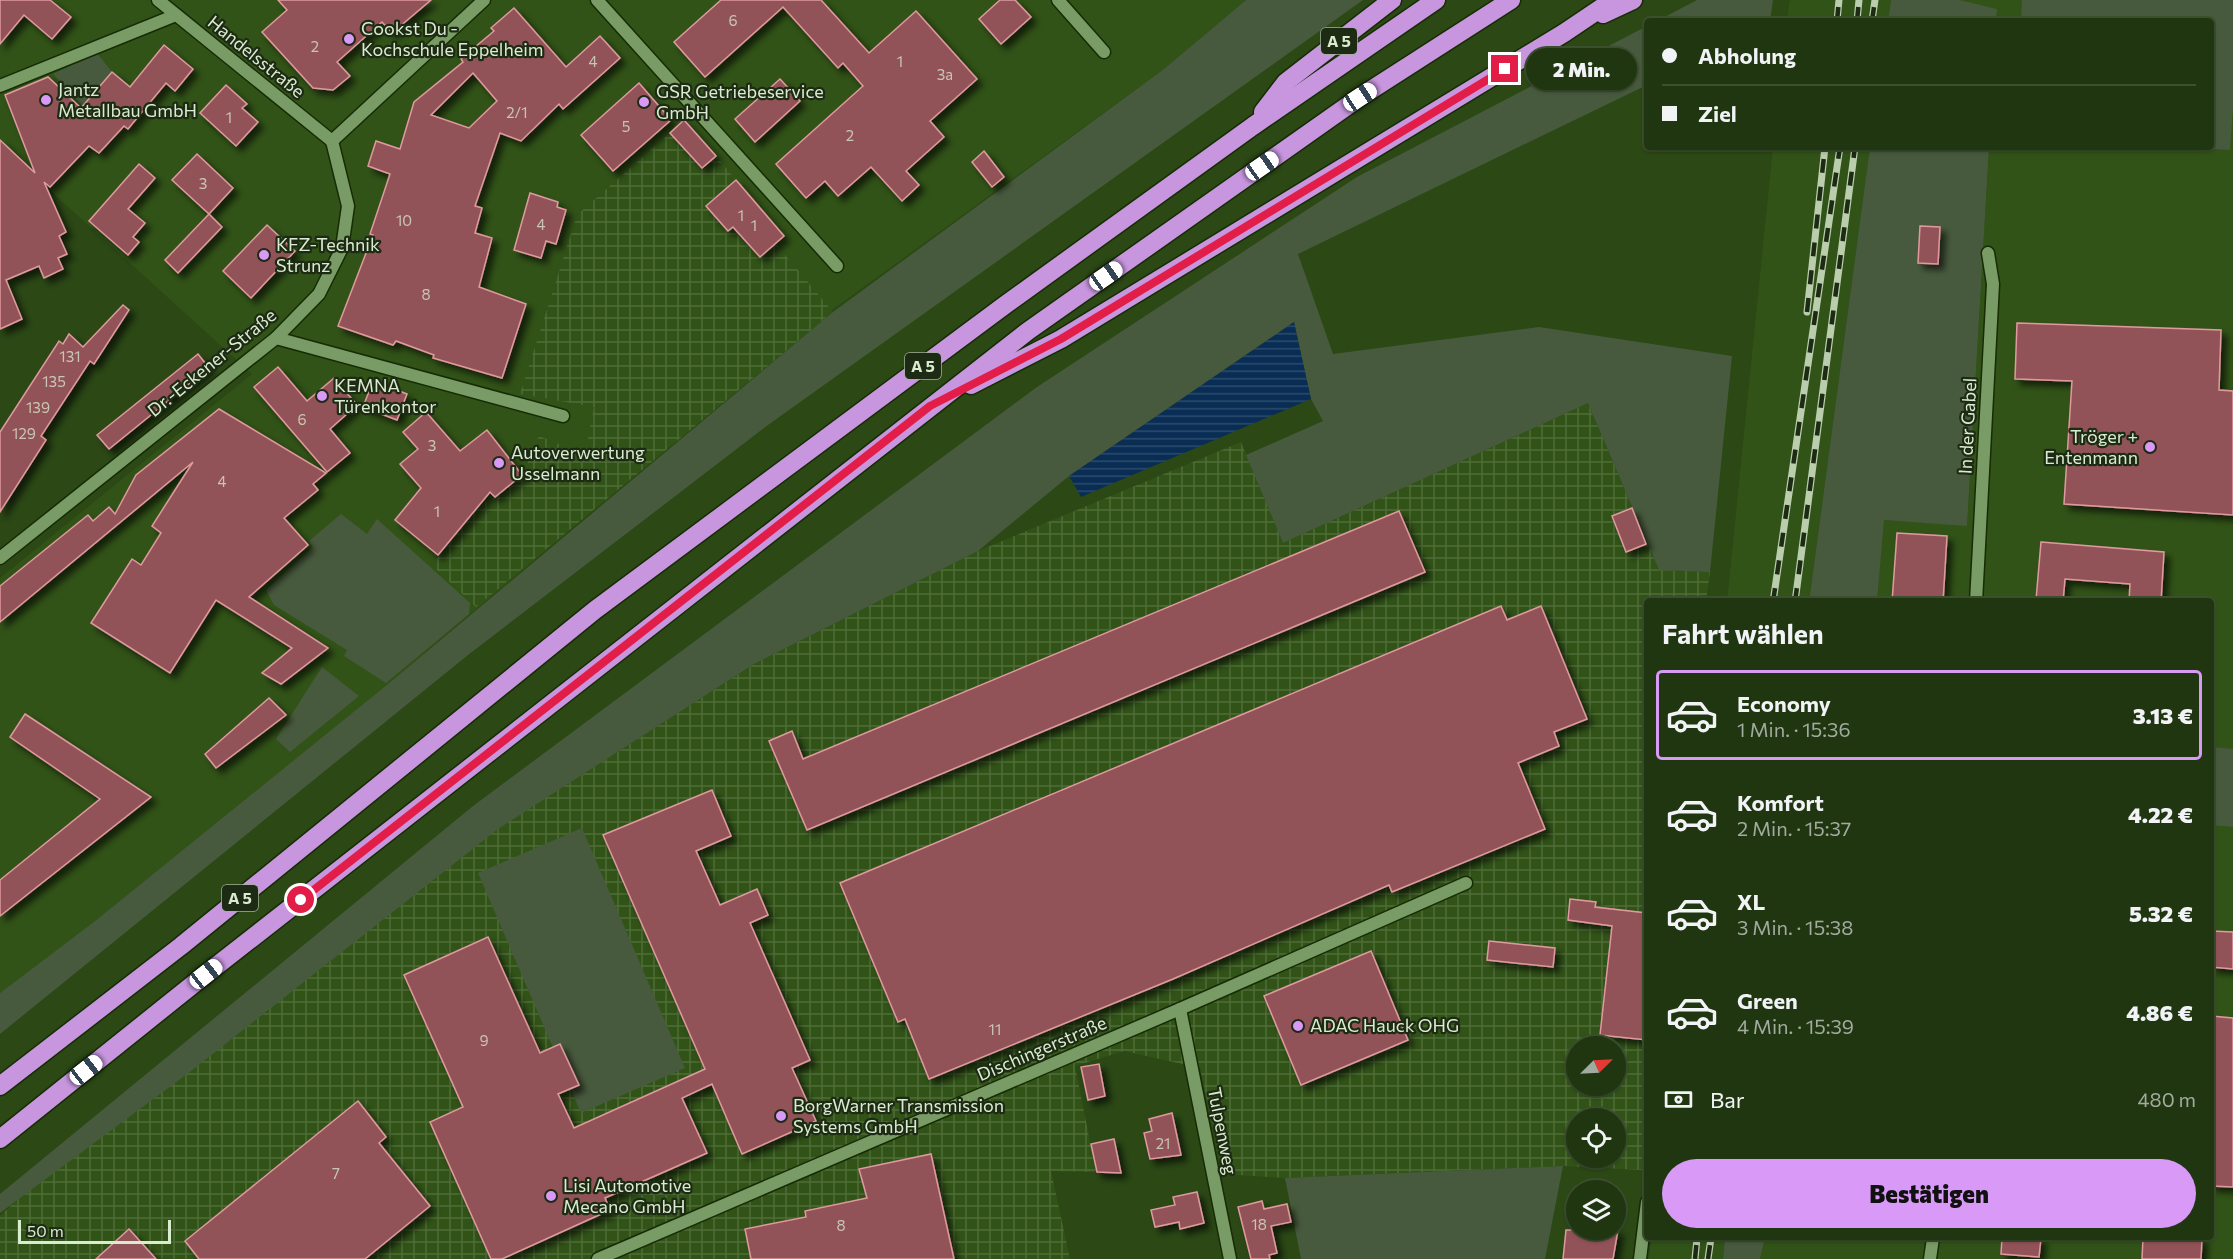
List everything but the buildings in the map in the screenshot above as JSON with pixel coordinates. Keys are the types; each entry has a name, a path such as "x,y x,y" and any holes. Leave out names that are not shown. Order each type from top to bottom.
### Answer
{"highway":[{"name":"A 5","path":"1253,126 1286,82 1392,0"},
{"name":"A 5","path":"0,1086 181,946 571,628 1005,304 1253,126 1436,0"},
{"name":"A 5","path":"0,1139 1028,331 1340,111 1511,0"},
{"path":"930,406 1061,339 1564,33 1613,0"},
{"path":"1564,33 1633,0"}],"street":[{"name":"Handelsstraße","path":"158,0 332,141"},
{"path":"332,141 484,0"},
{"path":"597,0 837,266"},
{"path":"1058,0 1104,52"},
{"path":"0,86 176,15"},
{"name":"Dr.-Eckener-Straße","path":"0,558 276,338 319,294 342,248 348,206 332,141"},
{"name":"In der Gabel","path":"1976,598 1993,284 1988,253"},
{"path":"276,338 562,416"},
{"name":"Dischingerstraße","path":"598,1259 1180,1009 1466,883"},
{"name":"Tulpenweg","path":"1180,1009 1230,1259"},
{"path":"1640,1259 1644,1226"},
{"path":"1930,1259 1933,1240"}],"shaded area":[{"path":"0,0 1246,0 1164,69 814,323 388,684 95,921 0,993 0,578 252,374 0,145"},
{"path":"1246,0 1363,0 768,425 468,655 0,1034 0,993 95,921 388,684 833,312 1164,69"},
{"path":"1697,0 1773,0 1770,18 1663,18"},
{"path":"1790,0 1891,0 1888,18 1787,18"},
{"path":"1891,0 1960,0 1997,9 1996,18 1888,18"},
{"path":"1960,0 2233,0 2233,1259 1760,1259 1765,1240 2214,1240 2214,598 1877,598 1883,520 1967,525 1989,150 2214,150 2214,18 1996,18 1997,9"},
{"path":"2022,0 2233,0 2233,107 2230,150 2214,149 2214,18 2021,18"},
{"path":"1644,28 1644,86 1298,254 1333,354 1539,327 1732,356 1710,572 1659,570 1588,403 1283,543 1246,455 1323,421 1311,399 1294,322 1069,476 978,551 754,664 498,829 191,1071 0,1213 0,1194 473,806 1037,387 1357,177"},
{"path":"97,53 112,72 83,106 53,74"},
{"path":"670,133 702,168 716,156 736,180 706,206 727,231 733,227 760,257 776,244 833,312 476,607 432,565 479,505 495,497 522,475 539,436 585,455 594,407 520,394 577,215"},
{"path":"1773,150 1870,150 1809,598 1727,598"},
{"path":"1870,150 1989,150 1967,526 1884,520 1877,598 1810,598"},
{"path":"1588,403 1659,570 1710,572 1706,598 1644,598 1643,1170 1603,1168 1626,1168 1626,1108 1566,1108 1566,1166 1285,1178 1223,1174 1200,1068 1124,1051 1075,1066 1096,1172 1051,1171 1070,1259 0,1259 0,1216 115,1107 375,895 569,783 754,664 978,551 1241,442 1283,543"},
{"path":"341,514 367,534 377,519 470,603 469,614 386,683 344,656 347,650 274,605 266,590 313,547 309,541"},
{"path":"322,667 359,696 290,752 276,739"},
{"path":"2214,747 2233,749 2233,827 2214,825"},
{"path":"582,828 685,1068 581,1113 478,873"},
{"path":"1563,1166 1545,1259 1301,1259 1285,1178"},
{"path":"1652,1240 1725,1240 1723,1259 1649,1259"},
{"path":"1725,1240 1765,1240 1760,1259 1723,1259"}],"water":[{"path":"1294,322 1311,399 1081,497 1069,476"}],"railway":[{"path":"1837,18 1839,0"},
{"path":"1857,18 1859,0"},
{"path":"1872,18 1875,0"},
{"path":"1807,312 1825,150"},
{"path":"1774,598 1840,150"},
{"path":"1796,598 1855,150"},
{"path":"1695,1259 1697,1240"},
{"path":"1708,1259 1711,1240"}],"place":[{"name":"Cookst Du - Kochschule Eppelheim","path":"349,39"},
{"name":"Jantz Metallbau GmbH","path":"46,100"},
{"name":"GSR Getriebeservice GmbH","path":"644,102"},
{"name":"KFZ-Technik Strunz","path":"264,255"},
{"name":"KEMNA Türenkontor","path":"322,396"},
{"name":"Tröger + Entenmann","path":"2150,447"},
{"name":"Autoverwertung Usselmann","path":"499,463"},
{"name":"ADAC Hauck OHG","path":"1298,1026"},
{"name":"BorgWarner Transmission Systems GmbH","path":"781,1116"},
{"name":"Lisi Automotive Mecano GmbH","path":"551,1196"}],"route":[{"path":"301,900 930,406 1061,339 1327,175 1505,69"}]}
